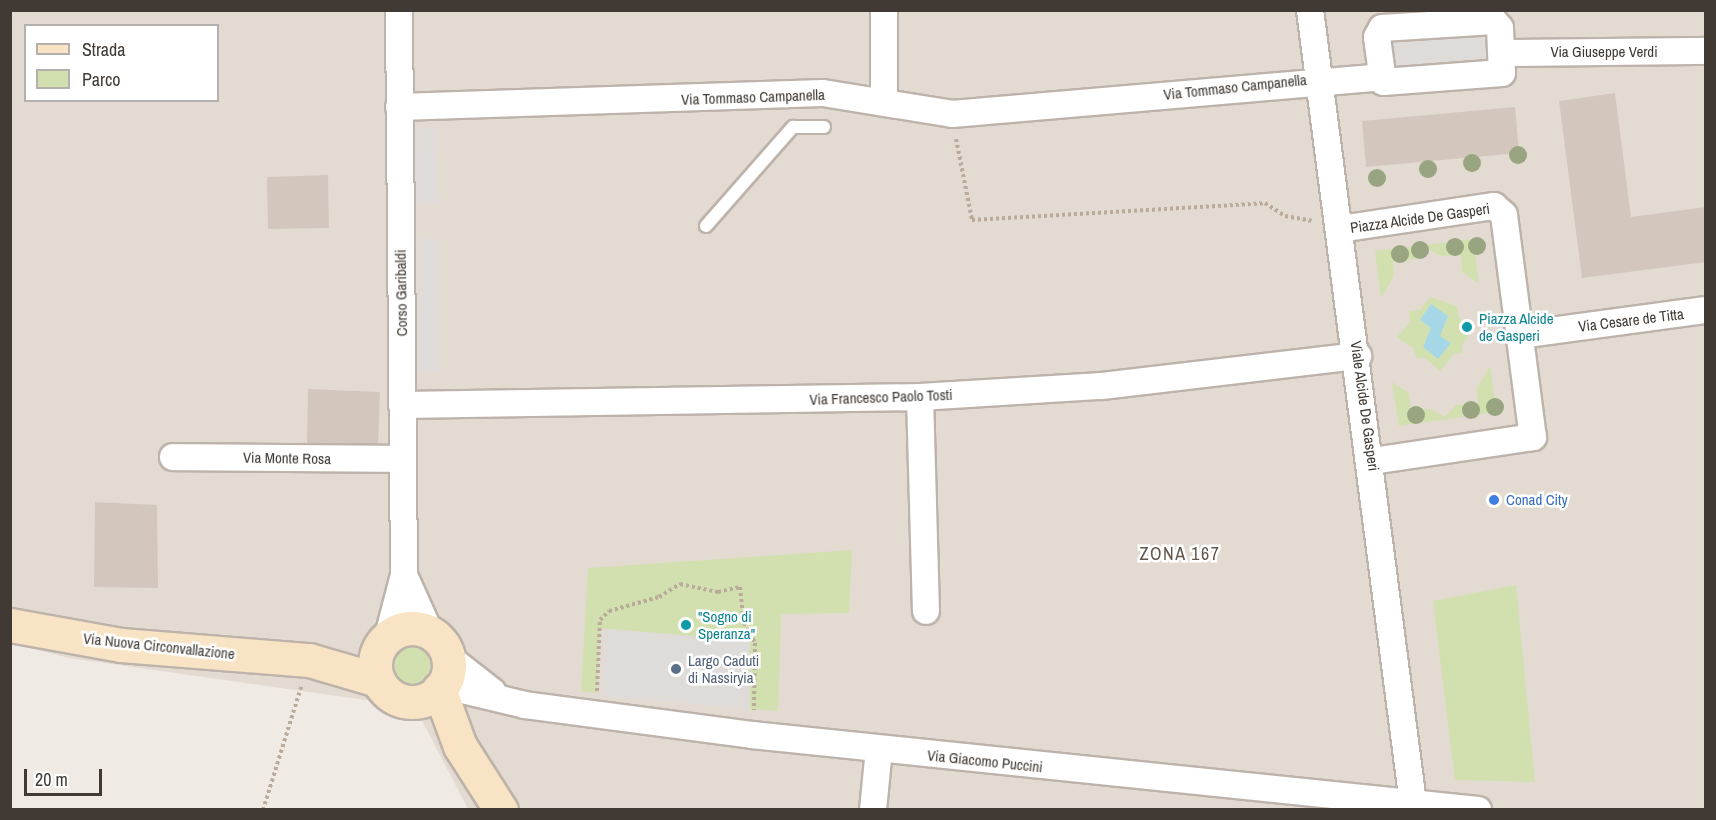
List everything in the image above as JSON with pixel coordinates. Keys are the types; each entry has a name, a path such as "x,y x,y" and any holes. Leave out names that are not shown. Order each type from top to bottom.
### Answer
{"street":[{"name":"Corso Garibaldi","path":"399,10 404,575 434,673"},
{"path":"884,10 884,101"},
{"name":"Viale Alcide De Gasperi","path":"1310,10 1319,78 1328,225 1358,356 1413,803"},
{"path":"1434,10 1462,23"},
{"path":"1381,77 1378,32 1402,19 1498,23 1502,53"},
{"name":"Via Giuseppe Verdi","path":"1502,53 1706,51"},
{"name":"Via Tommaso Campanella","path":"399,107 823,93 884,101 952,114 1319,78 1381,77 1386,84 1498,75 1502,53"},
{"name":"Piazza Alcide De Gasperi","path":"1328,225 1501,208 1521,334 1533,437 1372,460"},
{"name":"Via Cesare de Titta","path":"1521,334 1706,310"},
{"name":"Via Francesco Paolo Tosti","path":"402,405 921,397 1102,387 1358,356"},
{"path":"921,397 926,610"},
{"name":"Via Monte Rosa","path":"172,457 402,459"},
{"name":"Corso Garibaldi","path":"382,656 404,575"},
{"name":"Via Nuova Circonvallazione","path":"10,625 121,645 309,660 382,656 409,628 434,673"},
{"path":"382,656 392,696 434,673 460,746 501,810"},
{"name":"Via Giacomo Puccini","path":"434,673 525,705 752,735 1478,810"},
{"path":"873,810 879,749"}],"lane":[{"path":"706,226 793,127 824,127"}],"path":[{"path":"952,114 972,220 1265,203 1285,216 1328,225"},
{"path":"597,714 600,620 609,611 680,584 718,592 740,587 744,622 755,643 752,735"},
{"path":"263,810 309,660"}],"shaded area":[{"path":"11,11 1705,11 1705,809 468,809 415,707 69,658 11,643"},
{"path":"1491,27 1498,66 1389,75 1385,35"},
{"path":"437,127 438,205 416,205 417,128"},
{"path":"418,239 438,239 440,371 419,371"},
{"name":"Largo Caduti di Nassiryia","path":"603,629 750,641 750,709 602,696"}],"green space":[{"path":"1473,239 1479,284 1462,272 1461,255 1441,256 1427,248 1416,259 1393,261 1394,276 1381,298 1375,251"},
{"path":"1430,297 1457,306 1459,318 1473,329 1462,345 1463,353 1454,354 1440,371 1425,358 1416,358 1414,349 1397,337 1410,322 1409,311 1420,310"},
{"path":"1490,366 1497,412 1399,426 1392,382 1409,393 1411,410 1430,409 1445,417 1456,405 1478,403 1477,388"},
{"path":"852,550 849,613 781,614 778,711 750,709 750,641 600,628 597,693 581,691 588,568"},
{"path":"1516,585 1535,782 1455,780 1433,601"},
{"path":"413,647 426,653 432,666 426,679 413,685 400,679 394,666 400,653"}],"water":[{"path":"1431,304 1448,316 1440,336 1451,343 1438,359 1423,347 1431,328 1420,320"}],"building":[{"path":"1615,93 1631,217 1706,207 1706,262 1582,278 1559,101"},
{"path":"1515,107 1519,153 1366,167 1362,121"},
{"path":"328,175 329,228 268,229 267,177"},
{"path":"308,389 380,392 378,446 307,444"},
{"path":"95,502 157,505 158,588 94,587"}],"place":[{"name":"Piazza Alcide de Gasperi","path":"1467,327"},
{"name":"Conad City","path":"1494,500"},
{"name":"\"Sogno di Speranza\"","path":"686,625"},
{"name":"Largo Caduti di Nassiryia","path":"676,669"}],"district":[{"name":"ZONA 167","path":"1180,554"}]}
